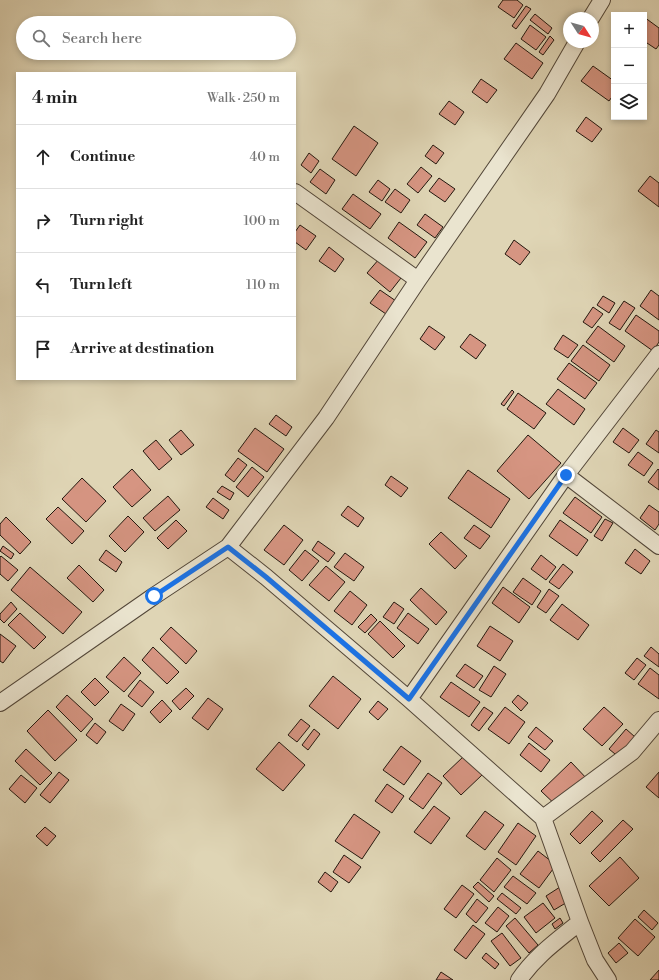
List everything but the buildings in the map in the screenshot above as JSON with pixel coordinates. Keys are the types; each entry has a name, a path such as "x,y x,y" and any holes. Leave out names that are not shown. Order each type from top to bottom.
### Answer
{"street":[{"path":"595,12 602,0"},
{"path":"0,703 154,596 228,547 326,418 418,280 547,94 574,48"},
{"path":"296,193 418,280"},
{"path":"409,699 566,475 659,354"},
{"path":"566,475 659,546"},
{"path":"228,547 266,577 409,699 543,818 595,960 608,980"},
{"path":"543,818 632,752 659,720"},
{"path":"520,980 545,950 580,922"}],"route":[{"path":"154,596 228,547 266,577 409,699 566,475"}]}
